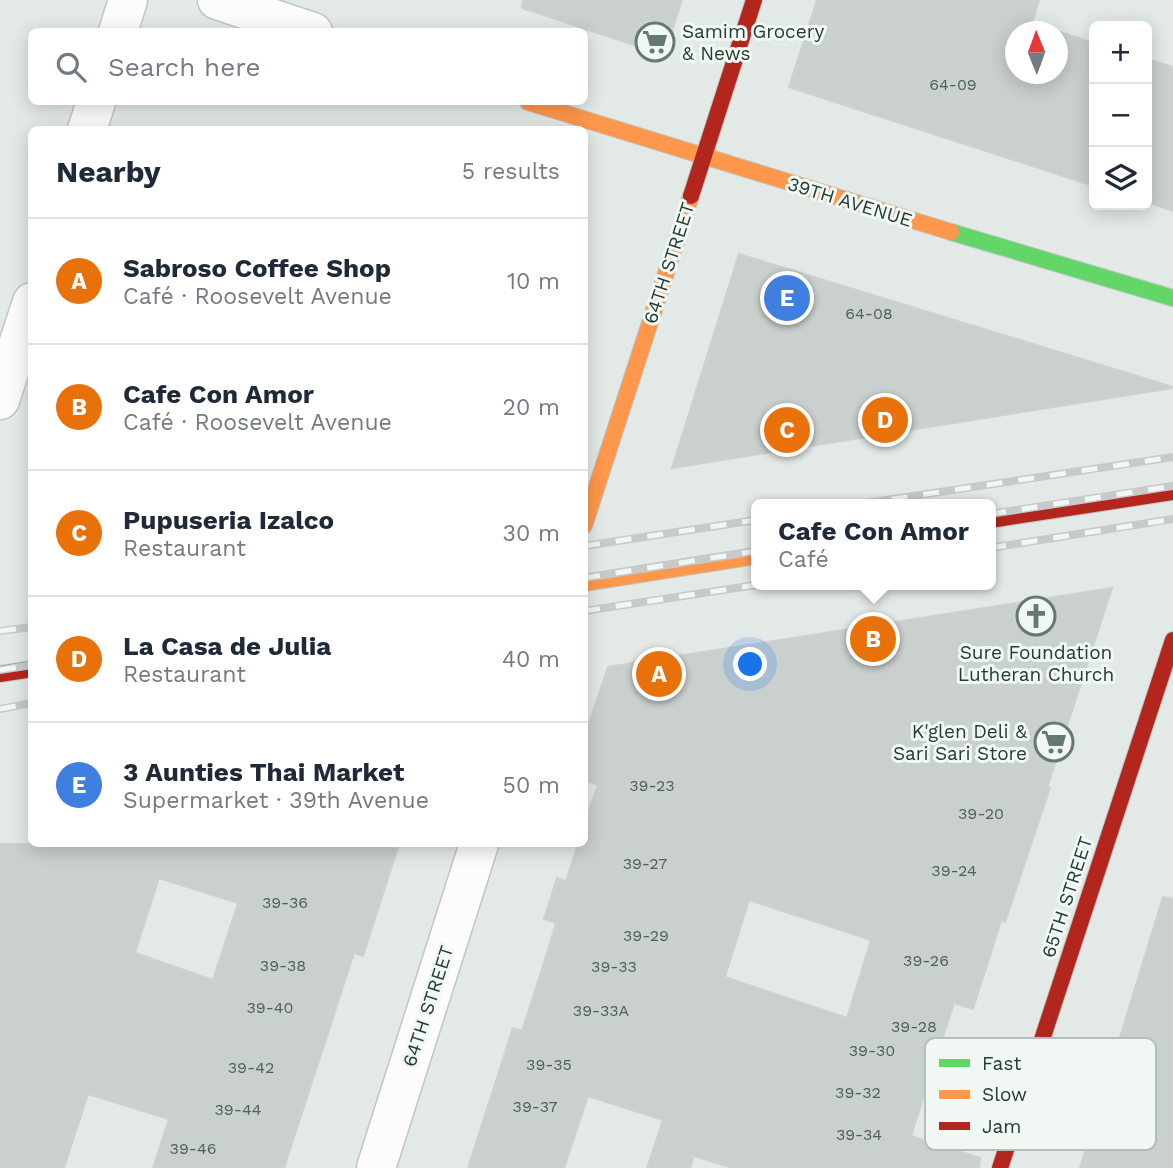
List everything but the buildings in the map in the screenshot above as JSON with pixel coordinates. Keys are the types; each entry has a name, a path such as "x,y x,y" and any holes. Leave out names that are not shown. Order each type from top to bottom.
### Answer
{"street":[{"path":"119,28 128,0"},
{"path":"217,0 301,28"},
{"name":"64TH STREET","path":"588,514 754,0"},
{"path":"88,126 95,105"},
{"name":"39TH AVENUE","path":"537,105 703,158 1173,298"},
{"path":"0,400 28,314"},
{"path":"996,519 1173,492"},
{"path":"588,582 751,557"},
{"name":"65TH STREET","path":"1043,1038 1173,640"},
{"path":"0,674 28,670"},
{"name":"64TH STREET","path":"376,1168 479,847"},
{"name":"65TH STREET","path":"1000,1168 1006,1150"}],"railway":[{"path":"893,499 1173,457"},
{"path":"996,513 1173,486"},
{"path":"996,547 1173,519"},
{"path":"588,545 751,521"},
{"path":"588,577 751,552"},
{"path":"588,610 751,586"},
{"path":"0,631 28,628"},
{"path":"0,670 28,666"},
{"path":"0,709 28,704"}],"traffic: fast":[{"path":"951,232 1173,298"}],"traffic: slow":[{"path":"538,105 951,232"},
{"path":"588,514 691,196"},
{"path":"588,582 751,557"}],"traffic: jam":[{"path":"691,196 754,0"},
{"path":"996,519 1173,492"},
{"path":"1043,1038 1173,640"},
{"path":"0,674 28,670"},
{"path":"1000,1168 1006,1150"}],"place":[{"name":"Samim Grocery & News","path":"655,42"},
{"name":"3 Aunties Thai Market","path":"787,298"},
{"name":"La Casa de Julia","path":"885,420"},
{"name":"Pupuseria Izalco","path":"787,430"},
{"name":"Sure Foundation Lutheran Church","path":"1036,616"},
{"name":"Cafe Con Amor","path":"873,639"},
{"name":"Sabroso Coffee Shop","path":"659,674"},
{"name":"K'glen Deli & Sari Sari Store","path":"1054,742"}]}
